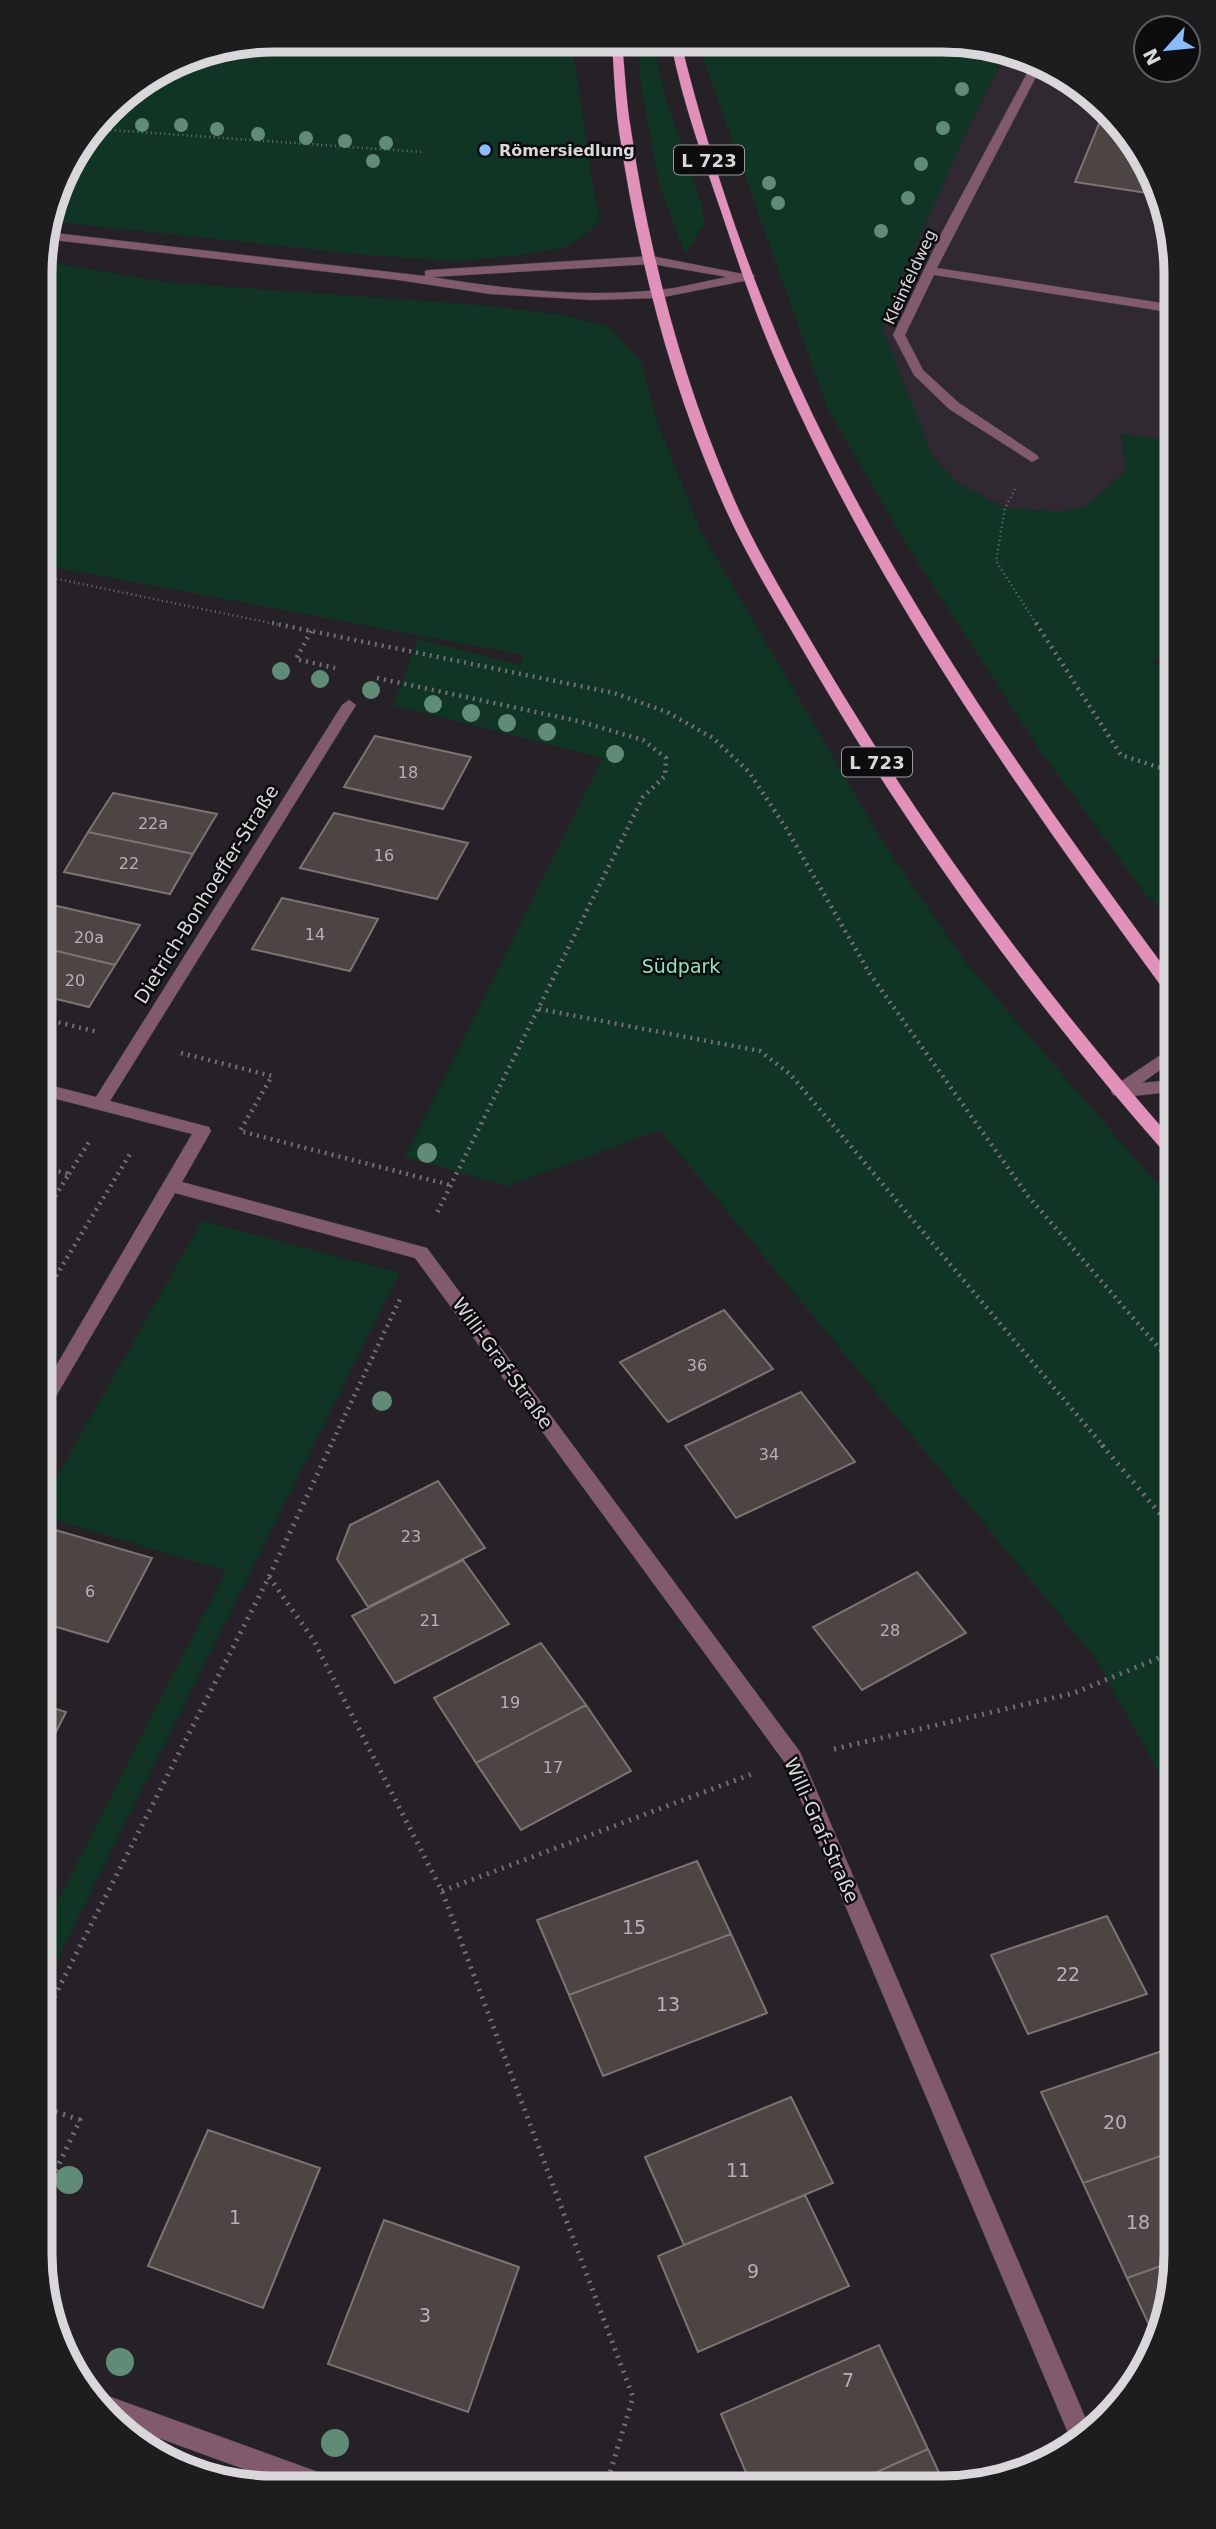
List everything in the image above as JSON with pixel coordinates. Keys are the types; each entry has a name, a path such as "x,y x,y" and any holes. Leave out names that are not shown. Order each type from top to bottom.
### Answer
{"main road":[{"name":"L 723","path":"618,52 625,129 659,294 689,401 724,492 766,576 827,681 941,860 1119,1091 1164,1141"},
{"name":"L 723","path":"678,52 691,108 749,276 792,385 888,568 977,710 1084,870 1164,976"}],"street":[{"name":"Kleinfeldweg","path":"1032,458 954,406 918,373 899,335 948,232 1033,72"},
{"path":"56,236 398,276 490,290 592,296 659,294 749,276"},
{"path":"398,276 581,262 652,260 749,276"},
{"path":"930,271 1164,307"},
{"name":"Dietrich-Bonhoeffer-Straße","path":"100,1104 349,705"},
{"path":"1119,1091 1164,1059"},
{"path":"1119,1091 1164,1087"},
{"path":"53,1092 202,1131 53,1386"},
{"path":"171,1185 421,1253"},
{"name":"Willi-Graf-Straße","path":"421,1253 793,1758 1079,2428"},
{"path":"119,2412 296,2476"}],"path":[{"path":"107,130 421,152"},
{"path":"1032,458 1005,508 996,561 1121,755 1164,769"},
{"path":"53,578 614,693 667,712 713,738 749,772 786,828 870,974 1028,1196 1163,1353"},
{"path":"311,631 296,659 344,670"},
{"path":"53,1999 269,1577 421,1253 450,1185 643,797 666,776 666,758 643,740 578,721 367,676"},
{"path":"538,1009 760,1051 790,1074 1163,1518"},
{"path":"53,1021 272,1076 240,1131 450,1185"},
{"path":"53,1281 152,1118"},
{"path":"53,1170 69,1174 53,1199"},
{"path":"269,1577 313,1639 442,1891 633,2397 609,2476"},
{"path":"1074,1693 1163,1656"},
{"path":"53,2111 80,2120 53,2177"}],"shaded area":[{"path":"1001,61 1013,64 1040,75 1065,90 1088,108 1118,139 1147,190 1156,217 1164,275 1164,439 1121,434 1126,472 1085,507 1059,512 1005,508 956,482 932,455 883,331 896,290 963,139"}],"green space":[{"path":"275,52 573,52 600,219 588,233 563,248 522,255 455,261 365,255 59,222 69,190 82,164 108,128 151,90 190,69 217,60"},
{"path":"639,52 655,52 666,99 702,206 705,223 685,254 659,184 641,87"},
{"path":"703,52 941,52 1001,61 963,139 896,290 883,331 932,455 956,482 1005,508 1059,512 1085,507 1126,472 1121,434 1164,439 1164,652 1153,663 1164,668 1164,910 1146,895 1038,747 910,550 828,409"},
{"name":"Südpark","path":"53,263 163,282 491,306 561,315 608,326 640,360 658,425 700,530 884,844 966,963 1164,1191 1163,1780 1096,1659 660,1130 507,1186 405,1157 603,758 394,705 418,639 520,665 523,655 53,567"},
{"path":"202,1221 400,1273 53,1968 53,1911 226,1571 53,1519 53,1484"}],"building":[{"path":"1100,120 1118,139 1148,193 1075,182"},
{"path":"375,736 471,757 443,809 344,787"},
{"path":"113,793 217,814 193,854 88,832"},
{"path":"334,813 468,843 437,899 300,868"},
{"path":"88,832 193,854 170,894 64,872"},
{"path":"282,898 378,919 350,971 252,949"},
{"path":"53,905 140,925 115,965 53,950"},
{"path":"53,950 115,965 89,1007 53,998"},
{"path":"724,1310 773,1369 668,1422 620,1362"},
{"path":"801,1392 855,1462 736,1518 685,1446"},
{"path":"438,1481 485,1548 368,1607 337,1559 350,1525"},
{"path":"53,1529 152,1558 108,1642 53,1626"},
{"path":"463,1560 509,1624 395,1683 352,1616"},
{"path":"917,1572 966,1633 862,1690 813,1627"},
{"path":"541,1643 586,1705 476,1763 434,1698"},
{"path":"586,1705 631,1771 521,1830 476,1763"},
{"path":"53,1708 66,1712 53,1738"},
{"path":"697,1861 731,1934 569,1995 537,1920"},
{"path":"1107,1916 1147,1994 1028,2034 991,1955"},
{"path":"731,1934 767,2013 603,2076 569,1995"},
{"path":"1163,2051 1163,2155 1083,2183 1041,2092"},
{"path":"791,2097 833,2183 684,2245 645,2157"},
{"path":"208,2130 320,2168 263,2308 148,2266"},
{"path":"1163,2155 1163,2265 1127,2278 1083,2183"},
{"path":"805,2195 849,2286 698,2352 658,2256"},
{"path":"384,2220 519,2267 468,2412 328,2364"},
{"path":"1163,2265 1159,2298 1151,2329 1127,2278"},
{"path":"879,2345 928,2449 868,2476 747,2476 721,2414"},
{"path":"928,2449 941,2476 868,2476"}],"place":[{"name":"Römersiedlung","path":"485,150"}]}
